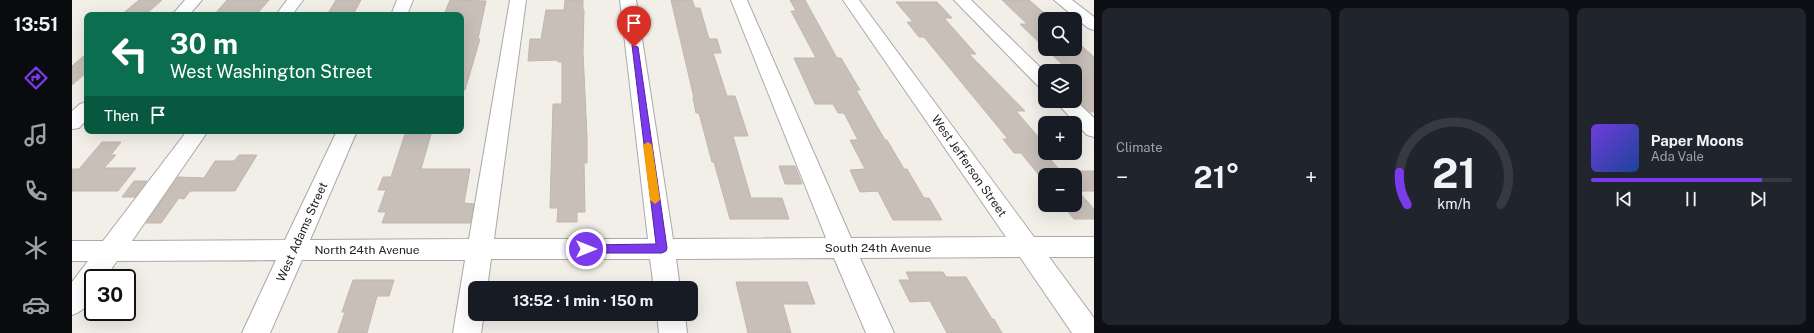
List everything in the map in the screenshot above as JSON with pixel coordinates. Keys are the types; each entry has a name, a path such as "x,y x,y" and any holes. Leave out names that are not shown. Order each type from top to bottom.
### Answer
{"street":[{"path":"183,12 194,0"},
{"path":"286,12 295,0"},
{"path":"400,12 405,0"},
{"path":"467,333 518,0"},
{"path":"628,0 666,281"},
{"path":"739,0 843,249 880,333"},
{"name":"West Jefferson Street","path":"851,0 1088,333"},
{"path":"962,0 1038,75"},
{"path":"1062,0 1094,25"},
{"path":"1071,108 1094,130"},
{"path":"72,123 84,111"},
{"path":"72,303 196,134"},
{"name":"West Adams Street","path":"256,333 346,134"},
{"name":"South 24th Avenue","path":"662,248 843,249 1094,247"},
{"name":"North 24th Avenue","path":"72,251 662,248"},
{"path":"672,321 673,333"}],"building":[{"path":"139,0 162,0 148,12 125,12"},
{"path":"227,0 269,0 259,12 217,12"},
{"path":"336,0 361,0 355,12 329,12"},
{"path":"450,0 486,1 478,39 480,39 465,90 464,12 445,12"},
{"path":"565,0 583,0 584,10 583,52 587,163 584,163 585,212 577,212 577,222 557,222 558,208 550,208 553,104 562,104 562,62 558,62 558,60 528,61 530,39 541,39 546,10 564,10"},
{"path":"671,0 692,0 695,8 700,8 709,39 717,39 721,53 713,53 727,96 735,96 748,136 733,136 751,198 782,198 789,219 730,219 714,162 712,162 699,113 696,113 694,98"},
{"path":"790,0 805,0 837,58 841,58 860,90 856,90 885,140 887,140 904,169 907,169 924,198 929,198 942,220 893,220 878,191 860,192 850,170 865,169 850,140 858,140 844,113 838,113 833,104 815,104 794,58 816,58 791,11 796,11"},
{"path":"1002,0 1029,0 1043,12 1038,12 1038,41 1020,24 1027,24"},
{"path":"896,2 937,2 952,18 944,18 976,54 969,54 1025,111 1016,111 1038,137 1038,160 1051,160 1058,168 1038,168 1038,174 1021,153 1014,153 1003,139 1008,139 924,37 919,37 907,22 913,22"},
{"path":"1082,46 1094,57 1094,112 1090,112 1082,105 1082,64 1062,64 1053,56 1082,56"},
{"path":"84,56 84,75 72,85 72,66"},
{"path":"405,134 431,134 421,169 470,169 464,203 474,204 470,223 382,223 386,212 378,212 386,190 378,190 383,177 391,177"},
{"path":"102,142 121,142 111,155 116,155 104,168 136,168 118,191 72,191 72,169 79,169"},
{"path":"239,155 257,155 235,191 190,191 184,199 179,198 161,223 146,223 178,177 204,178 215,161 234,161"},
{"path":"779,166 795,166 802,184 785,184"},
{"path":"1082,171 1094,171 1094,191 1082,191"},
{"path":"134,181 147,181 135,197 122,197"},
{"path":"1082,196 1094,209 1094,219 1074,219 1068,212 1082,212"},
{"path":"906,272 943,272 946,277 966,277 1002,333 947,333 930,301 910,302 899,280 910,280"},
{"path":"353,280 394,280 389,296 377,296 367,333 338,333 345,312 342,312"},
{"path":"736,282 807,282 815,304 783,304 791,333 748,333"}],"slow traffic":[{"path":"648,145 655,200"}],"route":[{"path":"586,249 662,248 634,47"}]}
